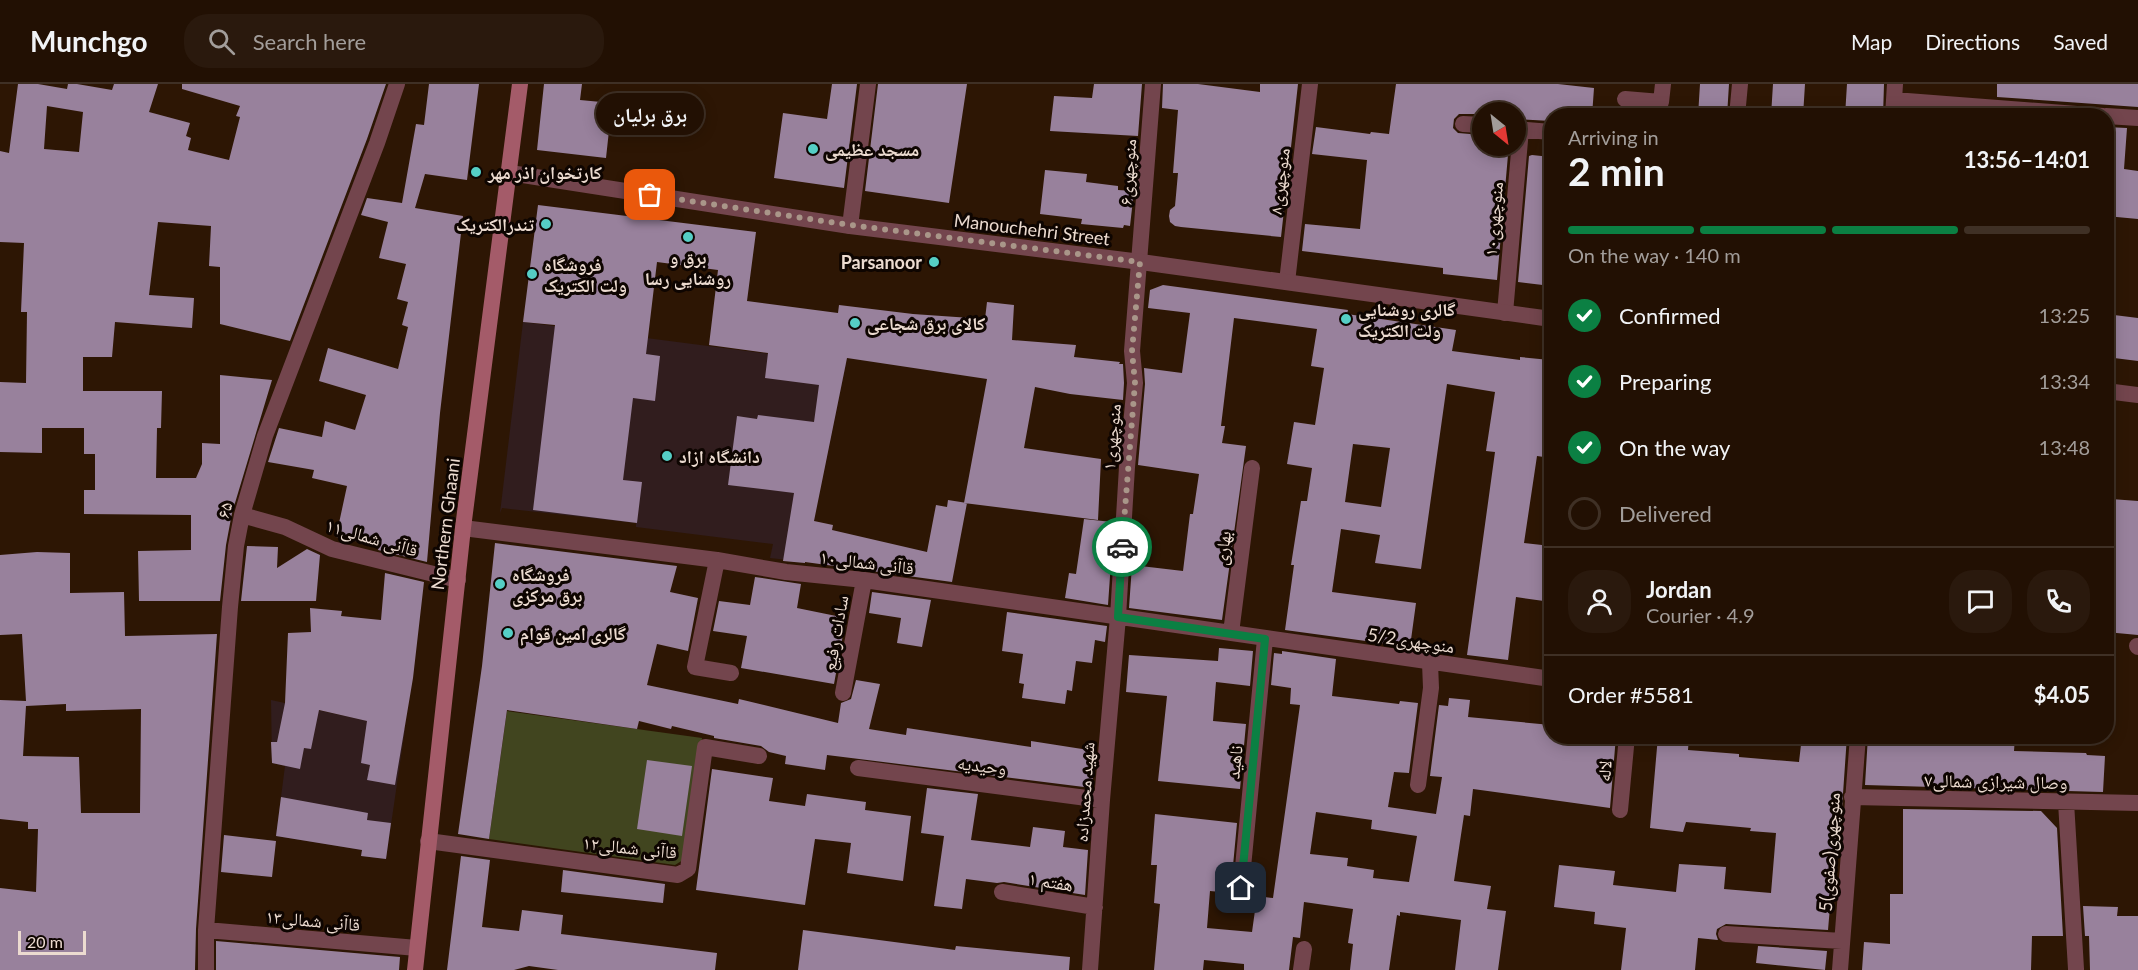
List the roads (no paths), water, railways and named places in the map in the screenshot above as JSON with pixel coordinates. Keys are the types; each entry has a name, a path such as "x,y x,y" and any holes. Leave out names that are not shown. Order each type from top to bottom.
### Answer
{"main road":[{"name":"Northern Ghaani","path":"415,970 463,528 520,84"}],"street":[{"name":"۶۵","path":"206,970 206,930 230,607 236,546 242,515 265,436 377,143 397,84"},
{"path":"850,225 867,84"},
{"name":"منوچهری۶","path":"1140,262 1153,84"},
{"name":"منوچهری۸","path":"1287,282 1310,84"},
{"path":"1625,99 1661,102 1663,84"},
{"path":"1738,108 1740,84"},
{"path":"1894,100 1983,108"},
{"path":"2114,117 2138,118"},
{"path":"1462,124 1472,125"},
{"path":"1526,130 1544,131"},
{"name":"منوچهری۱۰","path":"1505,313 1516,156"},
{"name":"Manouchehri Street","path":"510,173 850,225 1140,262 1544,318"},
{"name":"منوچهری۱","path":"1118,617 1127,466 1135,383 1132,351 1140,262"},
{"path":"2114,392 2138,395"},
{"name":"بهاری","path":"1231,633 1252,468"},
{"name":"قاآنی شمالی۱۱","path":"242,515 285,527 332,549 458,580"},
{"name":"قاآنی شمالی۱۰","path":"463,528 717,560 786,572 864,580 1265,639"},
{"path":"717,560 695,667 731,673"},
{"name":"سادات رفیع","path":"843,693 864,580"},
{"name":"شهید محمدزاده","path":"1090,970 1118,617"},
{"name":"5/2منوچهری","path":"1265,639 1544,678"},
{"name":"ناهید","path":"1241,888 1265,639"},
{"path":"1418,785 1431,688 1430,663"},
{"name":"لاله","path":"1620,810 1626,744"},
{"name":"5منوچهری(صفوی)","path":"1840,970 1857,744"},
{"name":"قاآنی شمالی۱۲","path":"428,841 678,875 688,869 705,747 759,756"},
{"name":"وحیدیه","path":"858,768 1102,800"},
{"name":"وصال شیرازی شمالی۷","path":"1852,797 2138,803"},
{"path":"2066,802 2076,969"},
{"name":"هفتم ۱","path":"1002,892 1095,907"},
{"name":"قاآنی شمالی۱۳","path":"206,930 417,948"},
{"path":"1726,934 1842,941"},
{"path":"1301,970 1304,949"}],"place":[{"name":"مسجد عظیمی","path":"813,149"},
{"name":"کارتخوان اذر مهر","path":"476,172"},
{"name":"برق برلیان","path":"650,195"},
{"name":"تندرالکتریک","path":"546,224"},
{"name":"برق و روشنایی رسا","path":"688,237"},
{"name":"Parsanoor","path":"934,262"},
{"name":"فروشگاه ولت الکتریک","path":"532,274"},
{"name":"گالری روشنایی ولت الکتریک","path":"1346,319"},
{"name":"کالای برق شجاعی","path":"855,323"},
{"name":"دانشگاه ازاد","path":"667,456"},
{"name":"فروشگاه برق مرکزی","path":"500,584"},
{"name":"گالری امین قوام","path":"508,633"}]}
